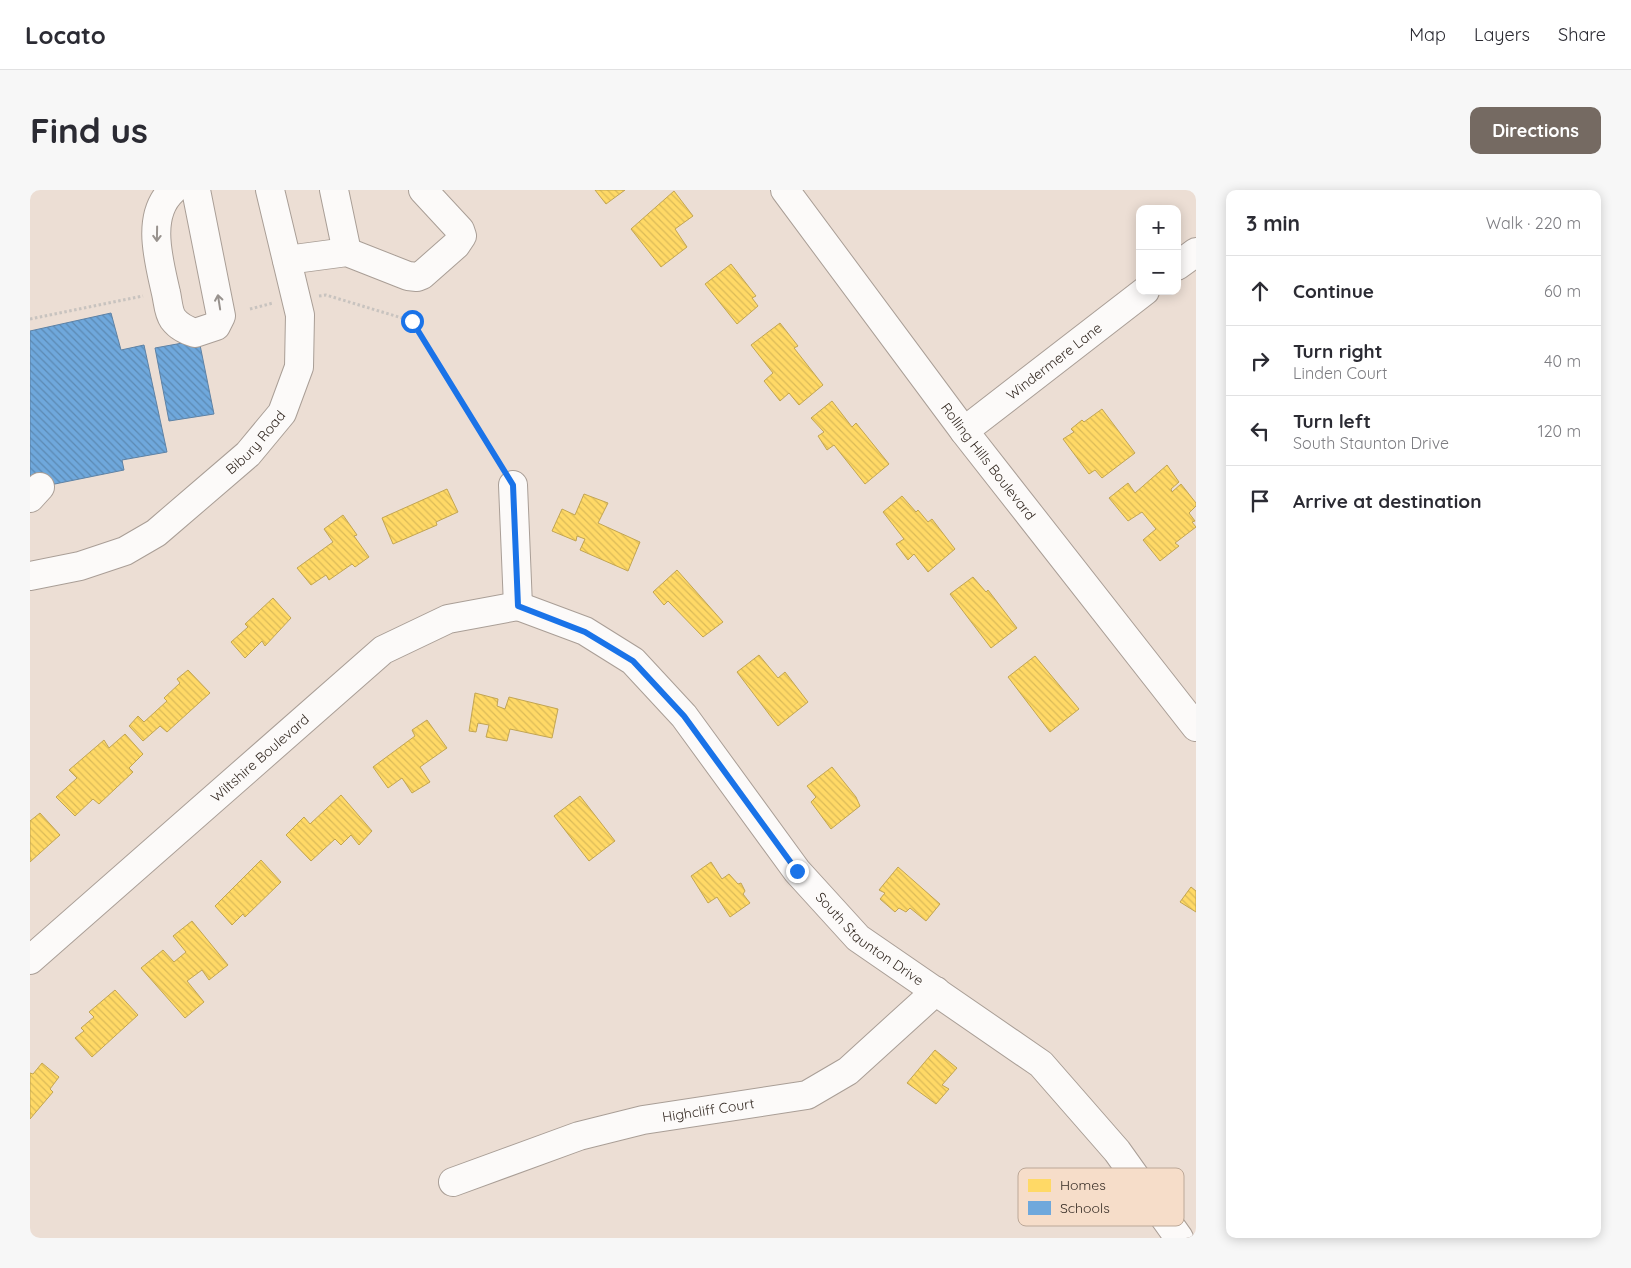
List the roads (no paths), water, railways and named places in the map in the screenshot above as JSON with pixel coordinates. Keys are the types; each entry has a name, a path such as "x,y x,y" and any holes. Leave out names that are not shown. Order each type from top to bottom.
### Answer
{"street":[{"path":"173,190 166,197 158,217 157,253 172,317 181,327 195,333 216,326 222,316 196,190"},
{"name":"Bibury Road","path":"30,576 80,566 125,551 156,533 248,454 282,413 299,366 300,315 270,190"},
{"path":"334,190 348,252"},
{"path":"287,260 348,252 408,276 422,274 456,245 462,236 460,230 423,190"},
{"name":"Rolling Hills Boulevard","path":"785,190 964,431 1196,727"},
{"path":"1181,263 1196,252"},
{"name":"Windermere Lane","path":"964,431 1140,295"},
{"path":"513,485 518,606"},
{"name":"Wiltshire Boulevard","path":"30,960 383,650 448,619 518,606"},
{"name":"South Staunton Drive","path":"518,606 585,632 633,661 684,716 797,871 858,938 1041,1064 1117,1151 1129,1168"},
{"name":"Highcliff Court","path":"453,1182 578,1136 644,1120 807,1094 848,1071 936,991"},
{"name":"South Staunton Drive","path":"1171,1226 1180,1238"}]}
